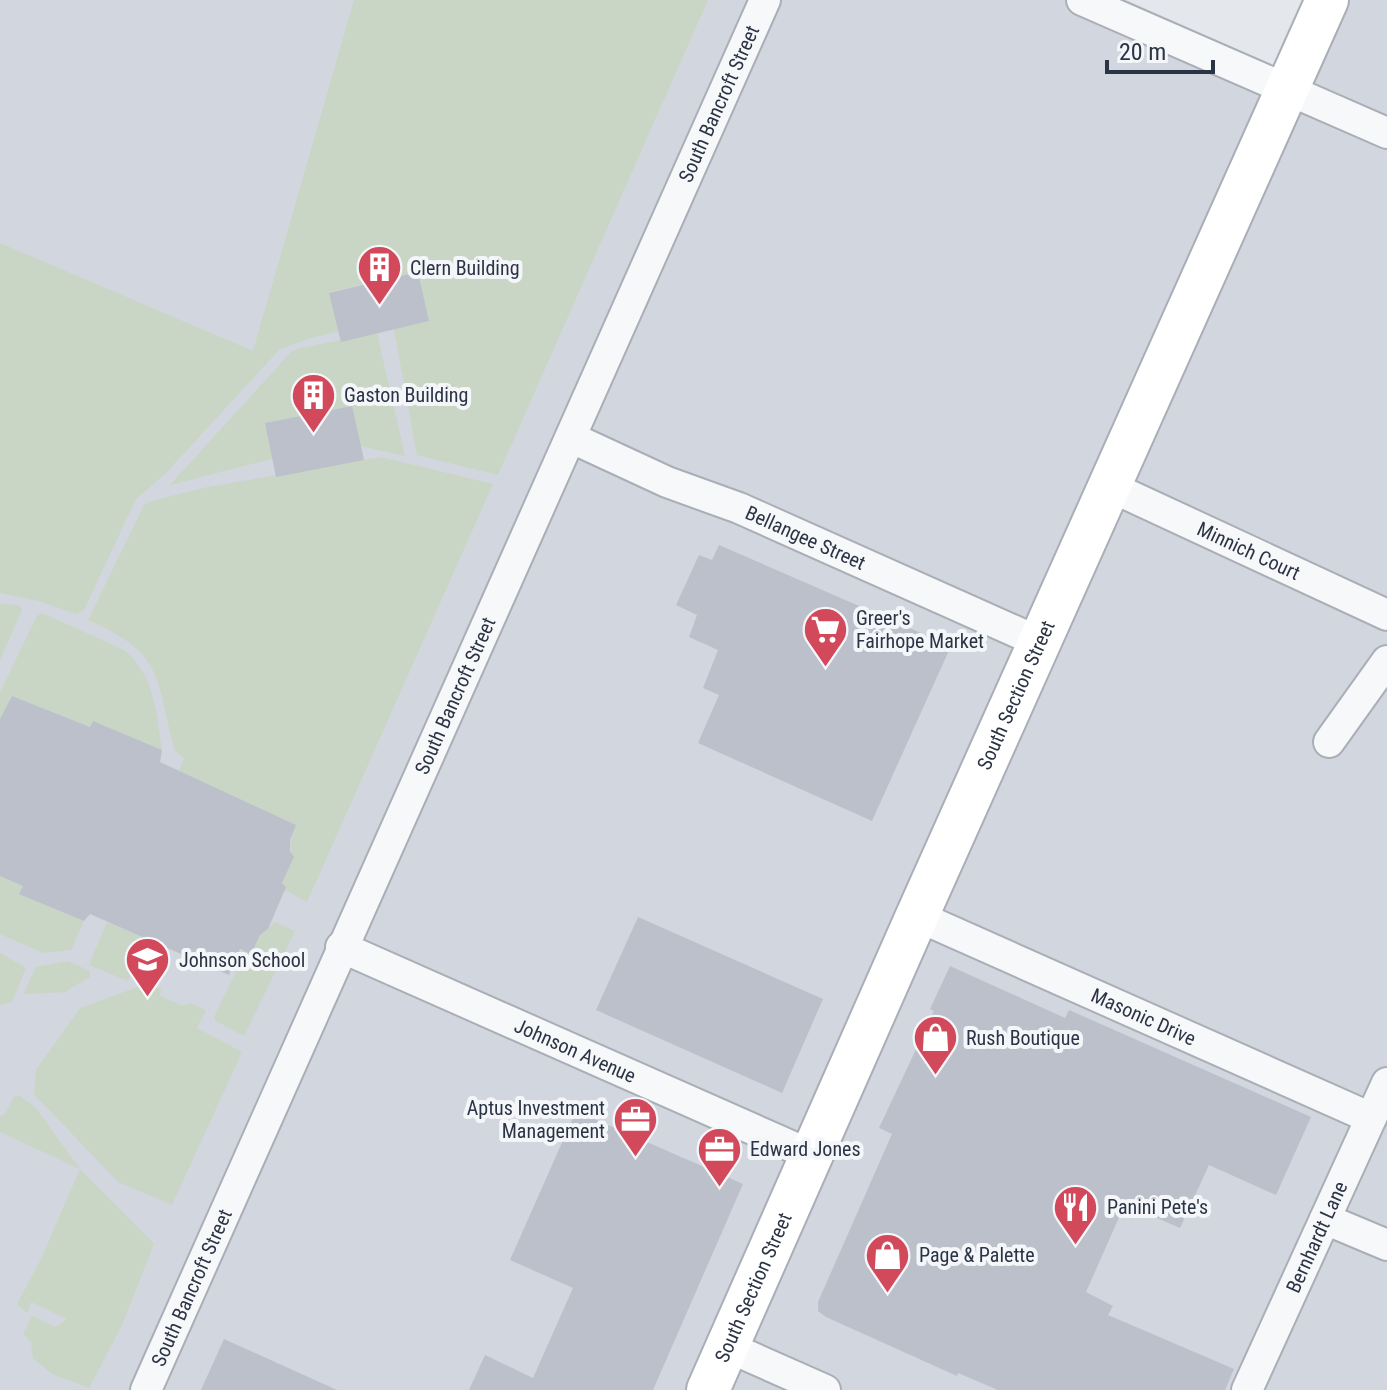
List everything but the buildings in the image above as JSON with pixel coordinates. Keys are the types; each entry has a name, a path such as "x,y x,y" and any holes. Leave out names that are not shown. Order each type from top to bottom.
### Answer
{"street":[{"name":"South Bancroft Street","path":"146,1390 765,0"},
{"path":"1082,0 1387,133"},
{"name":"South Section Street","path":"708,1390 1327,0"},
{"name":"Bellangee Street","path":"572,438 667,482 739,508 1039,642"},
{"name":"Minnich Court","path":"1109,486 1387,615"},
{"path":"1329,742 1387,661"},
{"name":"Masonic Drive","path":"917,916 1371,1118"},
{"name":"Johnson Avenue","path":"341,947 811,1155"},
{"name":"Bernhardt Lane","path":"1247,1390 1387,1083"},
{"path":"1325,1219 1387,1245"},
{"path":"728,1347 825,1390"}],"shaded area":[{"path":"0,0 1126,0 1275,66 1306,0 1387,0 1387,1390 0,1390"}],"green space":[{"path":"354,0 708,0 498,475 417,455 394,329 429,321 418,272 330,292 339,332 280,349 164,475 136,499 84,610 76,614 39,601 0,593 0,243 253,351"},
{"path":"377,333 405,456 360,446 352,406 266,423 272,459 170,485 291,352"},
{"path":"381,457 493,484 307,902 287,891 283,893 286,887 282,883 294,857 291,845 296,825 179,771 184,758 175,751 159,686 145,657 113,632 88,620 148,502 203,488"},
{"path":"0,604 19,605 22,610 0,660"},
{"path":"42,613 124,650 134,660 148,683 156,709 162,750 93,721 90,727 12,696 0,719 0,692 37,616"},
{"path":"0,876 23,886 20,894 84,921 71,950 43,953 0,934"},
{"path":"107,922 147,939 128,981 89,965"},
{"path":"274,922 295,931 244,1036 214,1020 215,1015 240,964 241,954"},
{"path":"0,953 26,968 12,1002 0,1005"},
{"path":"68,961 90,971 90,977 65,992 23,994 36,967"},
{"path":"146,984 161,989 160,996 183,1006 190,1003 206,1010 197,1028 242,1052 172,1205 118,1182 34,1094 36,1070 80,1008"},
{"path":"19,1095 36,1108 80,1169 0,1132 0,1116"},
{"path":"80,1169 154,1244 122,1325 89,1388 52,1374 33,1358 31,1342 23,1334 32,1316 55,1327 67,1319 31,1302 27,1313 17,1304 40,1261"}],"place":[{"name":"Clern Building","path":"379,307"},
{"name":"Gaston Building","path":"313,434"},
{"name":"Greer's Fairhope Market","path":"825,669"},
{"name":"Johnson School","path":"148,999"},
{"name":"Rush Boutique","path":"935,1077"},
{"name":"Aptus Investment Management","path":"636,1159"},
{"name":"Edward Jones","path":"719,1188"},
{"name":"Panini Pete's","path":"1076,1246"},
{"name":"Page & Palette","path":"888,1294"}]}
